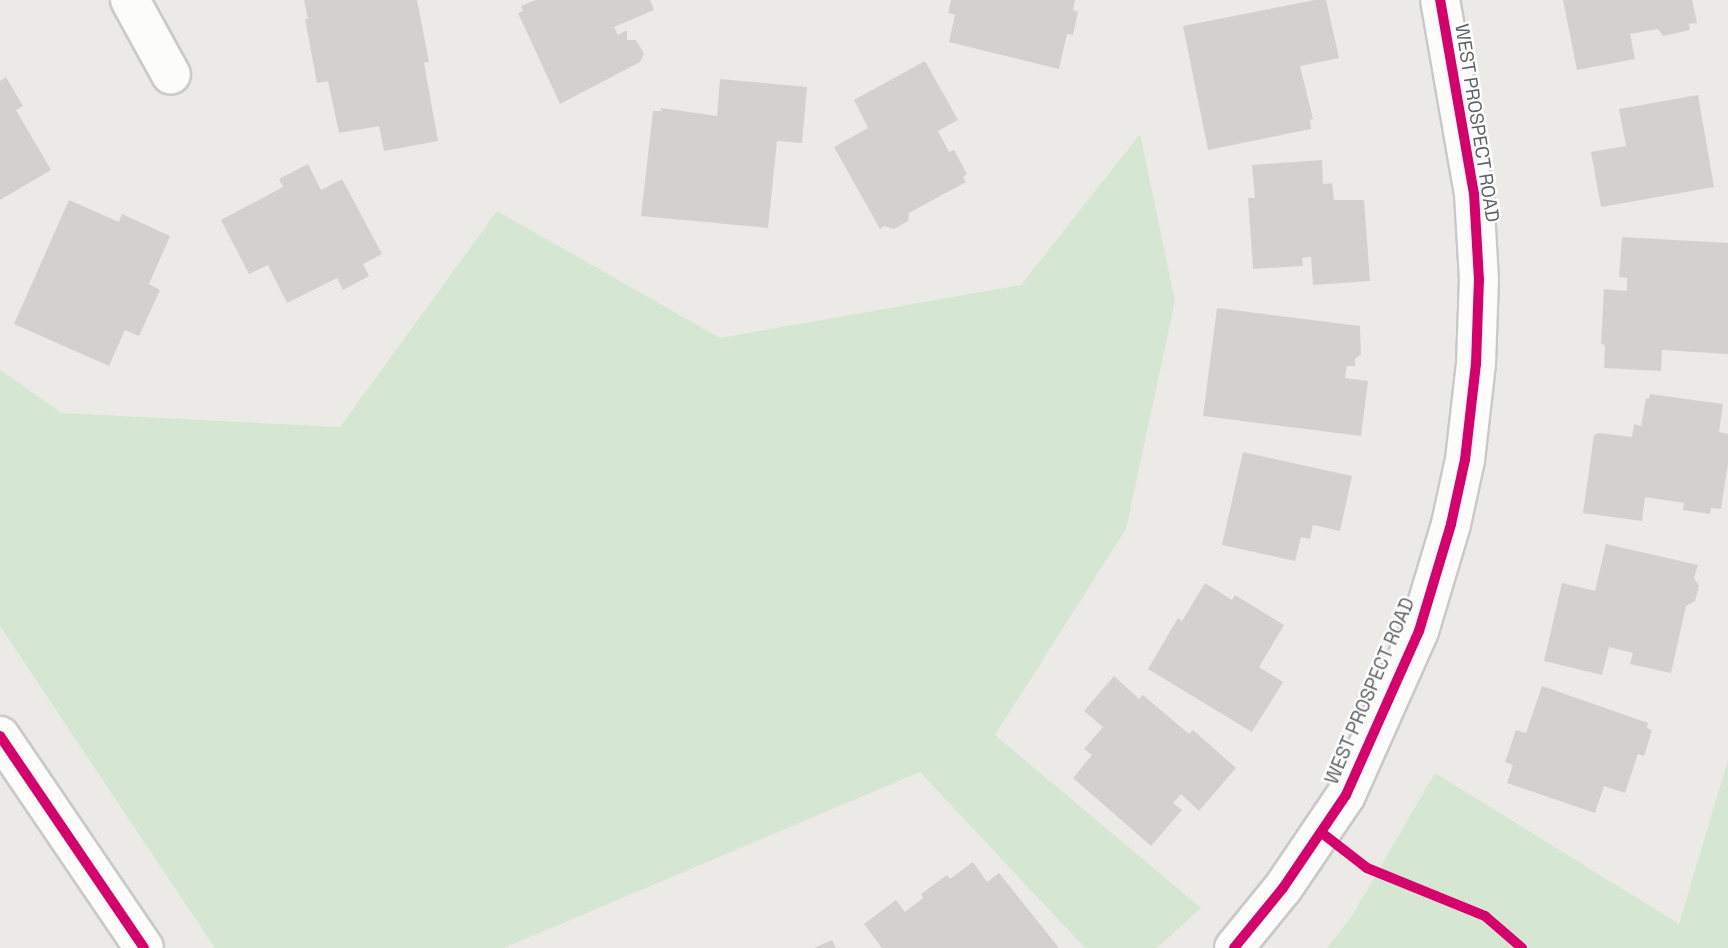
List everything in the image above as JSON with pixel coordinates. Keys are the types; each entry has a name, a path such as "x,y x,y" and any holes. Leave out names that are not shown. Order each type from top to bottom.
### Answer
{"street":[{"path":"130,0 171,75"},
{"name":"WEST PROSPECT ROAD","path":"1234,948 1283,888 1346,795 1419,631 1451,524 1465,460 1476,364 1479,280 1474,194 1440,0"},
{"path":"4,749 144,948"}],"green space":[{"path":"1140,134 1175,301 1126,529 995,735 1201,908 1157,948 1085,948 920,772 504,948 215,948 0,626 0,370 62,413 340,427 497,211 720,338 1021,285"},
{"path":"1728,760 1728,948 1327,948 1352,916 1435,773 1679,924"}],"building":[{"path":"304,0 417,0 429,62 424,63 438,141 384,151 379,126 339,133 328,81 317,83"},
{"path":"536,0 650,0 654,10 614,27 618,35 627,30 627,40 636,40 644,54 640,62 560,104 518,13 523,11 521,6"},
{"path":"951,0 1075,0 1073,10 1078,12 1073,35 1067,34 1059,69 949,42 955,15 948,13"},
{"path":"1326,0 1339,58 1300,66 1313,119 1310,120 1311,129 1208,150 1183,26"},
{"path":"1563,0 1692,0 1697,23 1689,24 1690,30 1663,36 1658,29 1630,34 1635,59 1577,70"},
{"path":"925,61 958,120 938,131 949,152 954,150 967,174 963,177 966,182 909,213 908,221 894,229 884,226 880,229 834,147 868,128 854,100"},
{"path":"6,77 23,106 16,110 51,170 0,200 0,81"},
{"path":"720,79 807,87 802,143 777,141 768,228 641,216 653,111 661,111 661,108 717,116"},
{"path":"1698,95 1714,187 1601,207 1591,152 1626,146 1619,109"},
{"path":"1322,160 1323,184 1332,183 1334,200 1364,200 1370,281 1313,285 1311,257 1302,258 1303,266 1253,269 1248,198 1255,198 1252,165"},
{"path":"308,164 321,190 342,179 382,254 363,264 369,276 343,290 337,278 287,303 268,265 249,274 221,220 283,187 279,179"},
{"path":"69,200 119,222 122,214 170,236 149,284 160,290 139,336 125,330 109,366 14,324"},
{"path":"1622,237 1728,243 1728,354 1662,350 1661,371 1604,368 1605,345 1601,344 1604,289 1627,291 1627,278 1619,277"},
{"path":"1217,308 1360,326 1361,354 1355,359 1355,366 1347,366 1345,378 1368,381 1361,436 1203,416"},
{"path":"1650,394 1723,404 1719,432 1728,434 1728,463 1721,509 1711,508 1710,514 1683,510 1684,503 1645,497 1642,521 1583,513 1594,435 1599,433 1632,437 1634,424 1641,426 1646,398 1649,399"},
{"path":"1243,452 1352,476 1340,531 1313,525 1310,539 1301,537 1295,561 1222,545"},
{"path":"1606,544 1698,565 1694,578 1699,586 1695,601 1686,606 1671,673 1630,664 1633,653 1609,647 1602,675 1544,661 1562,583 1595,591"},
{"path":"1205,583 1232,600 1235,595 1284,625 1259,667 1283,682 1252,732 1148,669 1178,618 1182,621"},
{"path":"1114,676 1139,699 1143,695 1189,734 1193,730 1236,768 1199,811 1181,794 1173,803 1182,810 1151,846 1073,778 1092,755 1084,749 1103,727 1084,711"},
{"path":"1542,686 1648,723 1647,728 1652,730 1644,756 1638,754 1625,793 1604,786 1595,813 1507,783 1513,765 1505,762 1516,730 1526,733"},
{"path":"973,862 987,882 999,873 1059,948 882,948 864,924 896,900 905,912 923,898 921,894 947,875 950,879"},
{"path":"832,940 836,948 814,948"}],"cycle path":[{"path":"1234,948 1283,888 1346,795 1419,631 1451,524 1465,460 1476,364 1479,280 1474,194 1440,0"},
{"path":"0,736 144,948"},
{"path":"1322,833 1367,868 1485,916 1522,948"}]}
